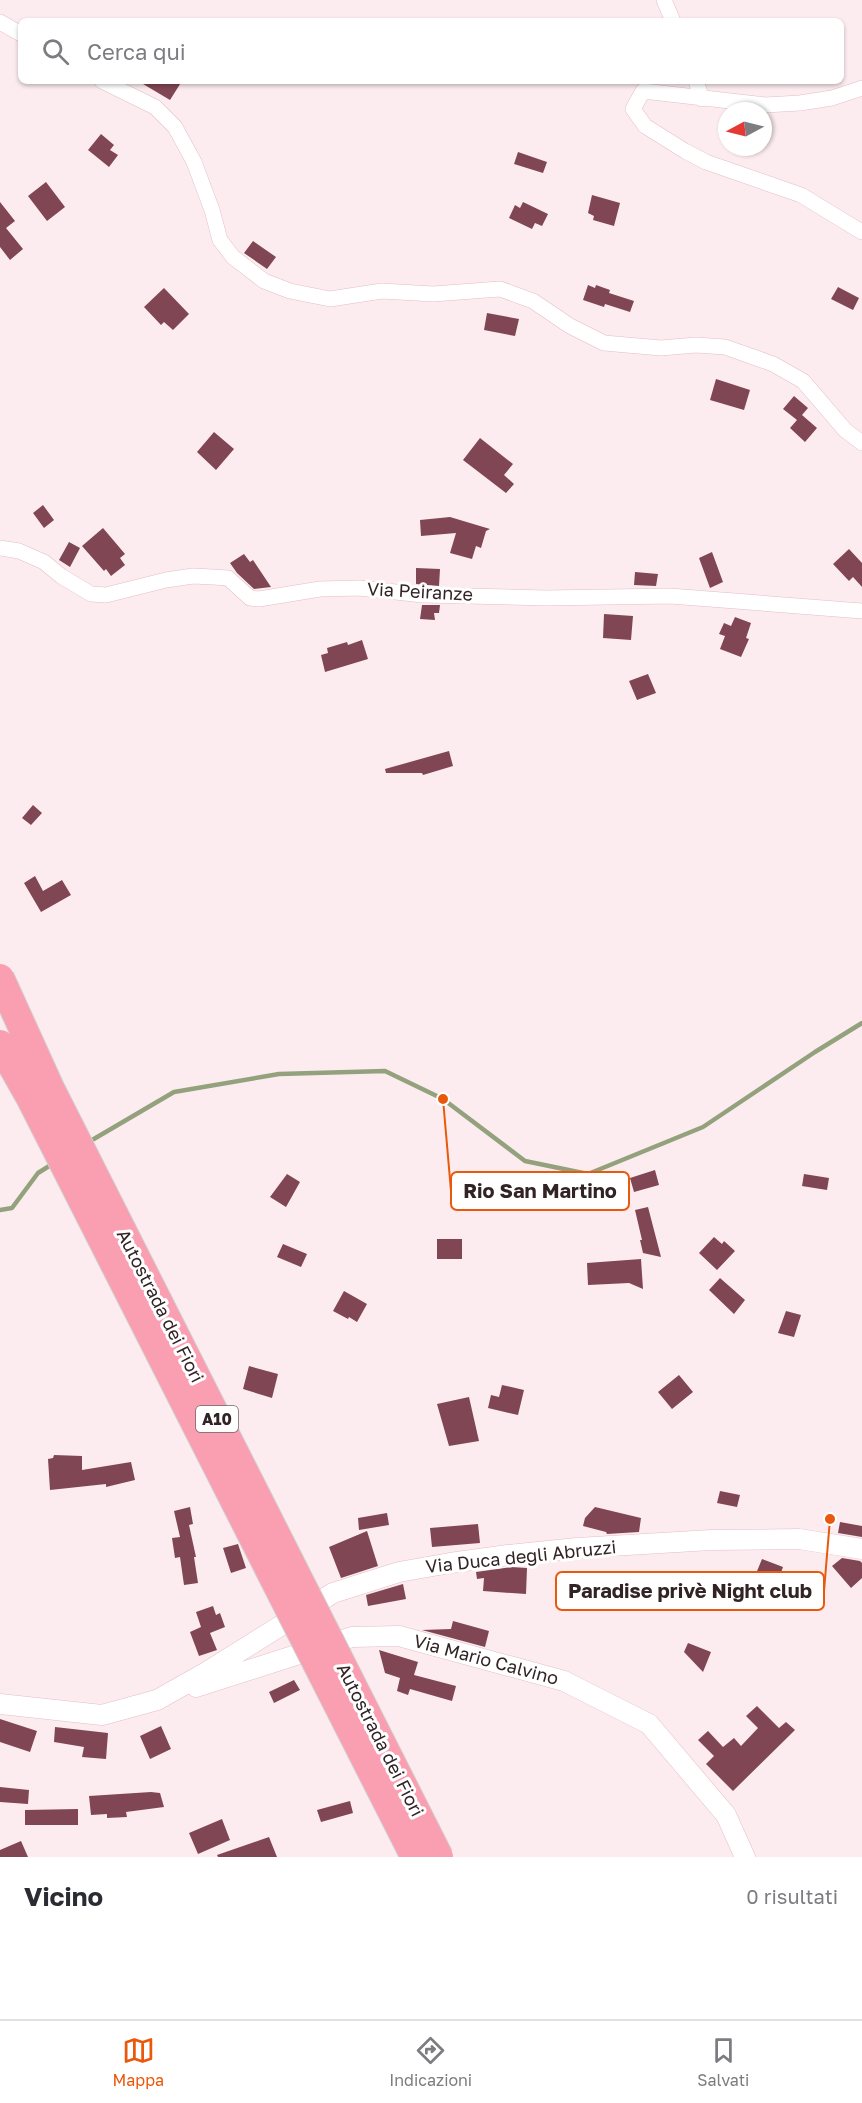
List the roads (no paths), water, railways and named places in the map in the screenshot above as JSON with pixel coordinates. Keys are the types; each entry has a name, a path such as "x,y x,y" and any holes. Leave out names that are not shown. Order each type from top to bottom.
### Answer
{"highway":[{"name":"Autostrada dei Fiori","path":"0,978 50,1088 439,1857"},
{"name":"Autostrada dei Fiori","path":"0,1044 36,1110 415,1857"}],"street":[{"path":"664,0 672,18"},
{"path":"0,22 18,32"},
{"path":"108,84 155,107 175,127 194,162 212,210 220,240 233,257 264,281 290,291 330,299 382,291 433,294 500,289 533,301 570,326 604,343 661,348 696,345 726,347 773,364 803,381 845,430 862,443"},
{"path":"697,84 702,99"},
{"path":"862,88 832,98 765,105 643,91 633,109 645,126 685,151 706,162 801,195 862,232"},
{"name":"Via Peiranze","path":"0,548 19,551 44,562 61,576 91,594 106,595 166,580 203,576 228,578 250,598 259,599 320,589 359,588 423,595 546,598 670,596 862,611"},
{"name":"Via Duca degli Abruzzi","path":"157,1700 206,1673 333,1593 399,1572 508,1554 711,1540 799,1539 862,1549"},
{"name":"Via Mario Calvino","path":"157,1700 352,1637 399,1636 564,1681 649,1724 726,1815 745,1857"},
{"path":"0,1704 102,1715 157,1700"}],"waterway":[{"path":"87,1143 174,1092 279,1074 385,1071 443,1099 525,1161 588,1174 703,1127 862,1023"},
{"path":"0,1210 12,1208 38,1173 54,1163"}],"place":[{"name":"Rio San Martino","path":"443,1099"},
{"name":"Paradise privè Night club","path":"830,1519"}]}
